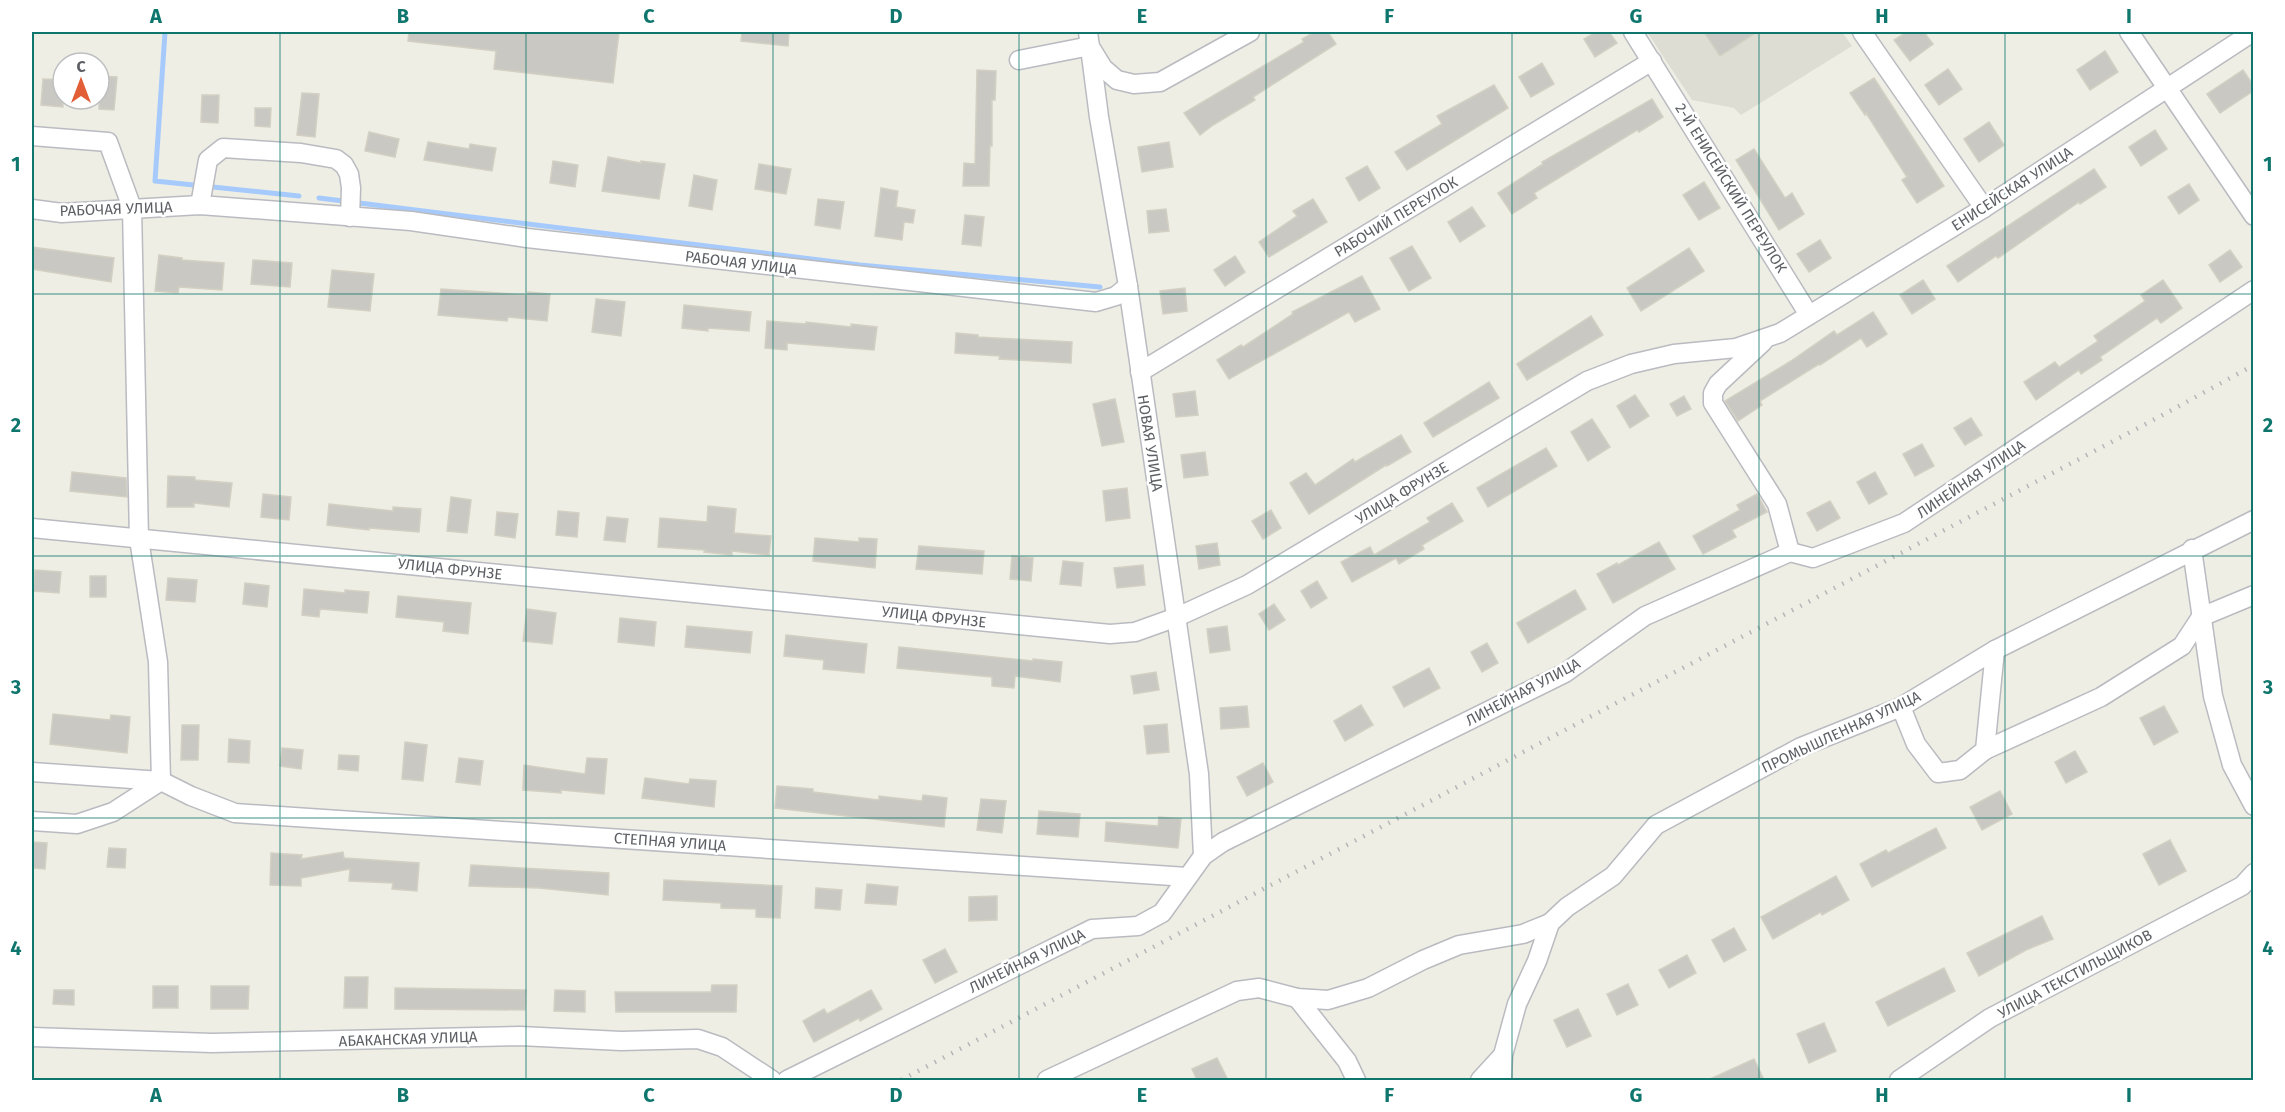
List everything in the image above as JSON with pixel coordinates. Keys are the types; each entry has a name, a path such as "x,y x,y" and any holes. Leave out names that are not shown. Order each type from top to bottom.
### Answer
{"street":[{"path":"1019,60 1089,39 1103,68 1117,80 1134,84 1160,82 1250,32"},
{"name":"2-Й ЕНИСЕЙСКИЙ ПЕРЕУЛОК","path":"1633,32 1809,315"},
{"path":"1862,32 1984,208"},
{"path":"2129,32 2253,216"},
{"name":"ЕНИСЕЙСКАЯ УЛИЦА","path":"1767,339 1984,208 2253,32"},
{"name":"НОВАЯ УЛИЦА","path":"1089,39 1099,117 1128,286 1199,774 1203,856"},
{"name":"РАБОЧИЙ ПЕРЕУЛОК","path":"1140,372 1652,61"},
{"path":"32,136 108,142 132,208 139,539 158,662 160,781 113,812 77,824 32,821"},
{"path":"200,205 208,160 223,148 301,153 336,159 344,165 350,174 350,217"},
{"name":"РАБОЧАЯ УЛИЦА","path":"32,209 63,213 200,205 411,221 527,238 1096,302 1116,296 1128,286"},
{"name":"ЛИНЕЙНАЯ УЛИЦА","path":"787,1080 1092,929 1138,926 1162,913 1203,856 1222,842 1565,673 1646,616 1790,552 1813,558 1904,523 2253,290"},
{"path":"1767,339 1719,384 1713,393 1713,403 1777,504 1790,552"},
{"name":"УЛИЦА ФРУНЗЕ","path":"32,528 1110,634 1135,632 1177,617 1247,585 1587,381 1631,364 1674,354 1736,348 1767,339"},
{"name":"ПРОМЫШЛЕННАЯ УЛИЦА","path":"1047,1080 1237,991 1258,988 1297,998 1328,1000 1368,988 1423,960 1459,945 1523,934 1550,922 1567,907 1613,876 1656,825 1801,747 1901,707 1995,650 2253,520"},
{"path":"2192,549 2213,696 2232,765 2253,806"},
{"path":"1901,707 1916,744 1938,773 1960,770 1985,750 2101,697 2182,646 2201,617 2253,596"},
{"path":"1985,750 1995,650"},
{"name":"СТЕПНАЯ УЛИЦА","path":"32,772 160,781 235,813 1187,877"},
{"name":"УЛИЦА ТЕКСТИЛЬЩИКОВ","path":"1899,1080 1990,1018 2242,886 2253,873"},
{"path":"1502,1080 1503,1054 1517,1004 1537,961 1550,922"},
{"path":"1297,998 1347,1061 1356,1080"},
{"name":"АБАКАНСКАЯ УЛИЦА","path":"32,1037 212,1043 520,1036 621,1041 698,1039 722,1047 772,1080"},
{"path":"1480,1080 1503,1054"}],"shaded area":[{"path":"1647,32 1842,32 1852,46 1741,115 1734,108 1692,100"}],"building":[{"path":"409,32 619,32 613,83 494,69 496,51 408,41"},
{"path":"742,32 789,32 788,46 741,41"},
{"path":"1315,32 1328,32 1336,44 1253,97 1255,100 1200,135 1184,113 1304,42 1302,39"},
{"path":"1596,32 1609,32 1617,43 1595,57 1584,39"},
{"path":"1704,32 1757,32 1720,56"},
{"path":"1907,32 1924,32 1933,44 1910,61 1894,40"},
{"path":"2105,51 2118,72 2090,90 2077,70"},
{"path":"1542,63 1554,84 1531,97 1519,77"},
{"path":"1948,69 1962,89 1939,105 1925,85"},
{"path":"977,70 996,71 995,100 992,100 989,186 963,186 964,163 975,164"},
{"path":"2243,70 2253,85 2253,91 2220,113 2207,94"},
{"path":"111,77 117,77 114,110 111,110"},
{"path":"1874,78 1944,186 1917,203 1902,180 1907,177 1866,113 1865,115 1850,93"},
{"path":"43,79 51,79 51,106 41,105"},
{"path":"1494,85 1508,108 1407,170 1395,152 1442,124 1437,116"},
{"path":"302,93 319,94 315,137 297,135"},
{"path":"202,95 219,95 218,123 201,122"},
{"path":"1652,99 1663,117 1639,132 1637,130 1534,193 1537,198 1512,214 1498,193 1543,164 1542,162"},
{"path":"255,108 271,108 270,127 255,126"},
{"path":"1989,122 2004,145 1979,162 1964,139"},
{"path":"2155,130 2167,149 2141,166 2129,147"},
{"path":"369,132 399,139 395,157 365,151"},
{"path":"428,142 469,149 470,144 496,148 492,171 424,160"},
{"path":"1169,142 1173,167 1142,172 1138,147"},
{"path":"1754,149 1785,198 1792,193 1804,214 1779,230 1736,160"},
{"path":"608,157 641,163 641,161 665,164 659,199 602,191"},
{"path":"553,161 578,165 575,187 550,183"},
{"path":"759,164 791,169 786,194 755,189"},
{"path":"1367,166 1380,188 1359,201 1346,178"},
{"path":"2094,169 2106,187 2080,204 2079,202 1998,258 1996,256 1958,282 1947,266"},
{"path":"694,175 717,180 712,210 689,206"},
{"path":"1704,182 1720,208 1699,220 1683,195"},
{"path":"2189,184 2199,200 2179,214 2168,197"},
{"path":"881,188 898,191 896,207 915,210 913,223 904,222 902,240 875,236"},
{"path":"818,199 844,202 840,229 815,225"},
{"path":"1313,199 1327,222 1269,257 1259,242 1297,216 1293,211"},
{"path":"1472,207 1485,226 1460,242 1448,222"},
{"path":"1166,209 1169,231 1149,233 1147,211"},
{"path":"965,215 984,217 981,246 962,244"},
{"path":"1820,240 1831,258 1809,272 1797,254"},
{"path":"1412,246 1431,278 1409,291 1390,258"},
{"path":"32,247 114,258 111,282 32,269"},
{"path":"1689,248 1704,271 1641,311 1627,288"},
{"path":"2230,250 2242,267 2220,282 2209,265"},
{"path":"159,255 182,258 182,260 224,263 222,290 179,287 178,293 155,291"},
{"path":"1235,256 1245,272 1225,286 1214,270"},
{"path":"253,260 292,263 290,287 251,284"},
{"path":"332,270 374,274 370,311 328,307"},
{"path":"1362,276 1380,309 1355,322 1349,312 1229,379 1217,360 1241,345 1243,347 1293,314 1292,312"},
{"path":"1923,280 1935,299 1912,314 1900,295"},
{"path":"2163,280 2182,308 2161,323 2157,318 2100,357 2102,360 2081,374 2079,370 2036,400 2024,382 2055,362 2059,367 2098,341 2094,336 2145,301 2141,295"},
{"path":"1185,288 1187,311 1163,314 1160,291"},
{"path":"441,289 527,295 528,292 550,294 547,321 508,317 507,321 438,315"},
{"path":"596,299 625,302 621,336 592,332"},
{"path":"684,305 751,312 749,331 708,328 708,331 682,328"},
{"path":"1873,312 1887,334 1867,347 1861,338 1760,401 1762,405 1738,421 1725,401 1791,361 1834,331 1837,335"},
{"path":"1591,316 1603,335 1527,380 1517,364"},
{"path":"767,321 877,327 874,350 787,343 787,350 765,348"},
{"path":"956,333 978,335 978,337 1072,342 1071,363 999,359 1000,356 955,353"},
{"path":"1489,382 1499,398 1433,437 1424,423"},
{"path":"1195,391 1198,415 1176,417 1173,394"},
{"path":"1635,395 1649,416 1630,428 1617,406"},
{"path":"1684,396 1691,409 1677,416 1670,404"},
{"path":"1115,399 1124,442 1102,446 1093,404"},
{"path":"1971,418 1982,435 1965,445 1954,428"},
{"path":"1592,419 1610,447 1588,461 1571,432"},
{"path":"1401,435 1411,452 1386,465 1309,514 1290,483 1306,473 1315,485 1353,459 1355,462"},
{"path":"1922,444 1934,466 1915,476 1903,454"},
{"path":"1546,448 1557,466 1488,507 1477,488"},
{"path":"1205,452 1208,475 1184,478 1181,455"},
{"path":"72,472 126,478 127,497 70,491"},
{"path":"1875,472 1887,494 1869,504 1857,482"},
{"path":"168,476 195,477 195,480 232,483 229,507 194,503 194,507 167,507"},
{"path":"1127,488 1130,518 1106,521 1103,491"},
{"path":"263,494 291,497 289,520 261,517"},
{"path":"1757,494 1767,512 1732,530 1736,537 1703,554 1693,536 1740,510 1737,505"},
{"path":"451,497 471,500 467,533 447,531"},
{"path":"1830,501 1840,518 1817,531 1807,513"},
{"path":"1452,503 1463,521 1422,545 1424,549 1399,564 1396,558 1352,582 1341,562 1370,547 1374,555 1430,522 1427,518"},
{"path":"329,504 393,511 393,507 421,509 419,532 327,525"},
{"path":"708,506 736,509 734,533 771,536 769,555 732,551 732,555 704,552 705,550 658,547 660,518 707,522"},
{"path":"1271,510 1281,528 1263,539 1252,521"},
{"path":"558,511 579,513 577,537 556,535"},
{"path":"497,512 518,514 515,538 495,535"},
{"path":"607,517 628,519 625,542 604,540"},
{"path":"815,538 859,542 859,538 877,539 875,568 813,561"},
{"path":"1659,542 1675,569 1613,603 1597,574"},
{"path":"1217,543 1220,565 1199,569 1196,546"},
{"path":"919,546 984,551 982,574 916,569"},
{"path":"1012,556 1033,558 1031,581 1010,579"},
{"path":"1063,561 1083,563 1081,586 1060,584"},
{"path":"1143,565 1145,585 1117,588 1114,568"},
{"path":"35,570 61,572 59,593 33,591"},
{"path":"90,576 106,576 106,597 90,597"},
{"path":"168,578 197,580 195,602 166,600"},
{"path":"1317,581 1327,598 1311,608 1301,591"},
{"path":"245,583 269,586 267,607 243,604"},
{"path":"304,589 345,593 345,590 369,592 367,613 320,609 319,617 302,615"},
{"path":"1575,590 1586,609 1528,643 1517,623"},
{"path":"398,596 471,603 468,634 443,631 444,622 396,617"},
{"path":"1274,604 1285,620 1269,630 1259,614"},
{"path":"527,609 556,613 552,644 523,641"},
{"path":"620,618 656,622 654,646 618,642"},
{"path":"687,626 752,632 750,653 685,647"},
{"path":"1227,626 1230,650 1210,653 1207,629"},
{"path":"786,635 867,644 864,673 823,669 824,660 784,656"},
{"path":"1487,643 1498,663 1482,672 1471,652"},
{"path":"899,647 1062,662 1060,682 1015,676 1014,688 992,686 992,677 897,668"},
{"path":"1429,668 1440,688 1404,707 1393,687"},
{"path":"1156,672 1159,690 1134,694 1131,676"},
{"path":"1361,705 1373,725 1345,741 1334,721"},
{"path":"1247,706 1249,727 1221,729 1220,708"},
{"path":"2164,706 2178,732 2154,745 2140,718"},
{"path":"53,714 110,720 111,715 130,717 127,753 50,744"},
{"path":"1167,724 1169,752 1147,754 1144,726"},
{"path":"182,725 199,725 198,760 181,760"},
{"path":"229,739 250,741 249,763 228,762"},
{"path":"405,742 427,745 423,781 402,779"},
{"path":"282,748 303,750 301,769 280,766"},
{"path":"2075,751 2087,772 2066,783 2055,762"},
{"path":"339,755 359,756 358,771 338,769"},
{"path":"459,758 483,761 480,785 456,782"},
{"path":"587,758 607,759 604,794 561,790 561,793 523,790 524,765 585,774"},
{"path":"1263,763 1273,782 1247,796 1237,777"},
{"path":"645,778 689,784 690,779 716,781 714,807 642,798"},
{"path":"777,786 813,789 813,792 879,800 879,796 922,801 923,795 947,798 944,827 775,808"},
{"path":"2000,791 2012,814 1982,830 1970,807"},
{"path":"981,799 1006,801 1002,833 977,830"},
{"path":"1039,811 1080,814 1078,837 1037,834"},
{"path":"1159,817 1181,819 1178,848 1105,841 1106,822 1158,826"},
{"path":"1936,828 1946,848 1872,887 1860,864 1886,850 1888,853"},
{"path":"2170,840 2186,871 2159,885 2143,854"},
{"path":"32,842 47,843 45,869 32,868"},
{"path":"109,848 126,849 125,868 107,867"},
{"path":"343,852 344,858 419,863 417,891 392,889 393,883 349,881 350,869 301,878 301,886 270,885 271,853 302,855 301,859"},
{"path":"471,865 609,873 608,895 539,888 469,886"},
{"path":"1836,876 1849,900 1822,915 1821,912 1773,939 1761,917"},
{"path":"664,880 782,886 780,918 756,917 756,909 721,908 721,903 663,900"},
{"path":"867,884 898,887 896,905 865,903"},
{"path":"816,888 842,890 840,910 815,908"},
{"path":"997,896 997,920 969,921 969,897"},
{"path":"2042,916 2053,939 2026,950 1979,976 1967,953"},
{"path":"1734,928 1746,950 1724,962 1712,940"},
{"path":"945,949 957,972 935,983 923,960"},
{"path":"1687,955 1696,973 1669,988 1659,970"},
{"path":"1944,968 1955,991 1888,1026 1876,1002"},
{"path":"345,977 368,977 367,1008 344,1008"},
{"path":"1628,984 1638,1005 1617,1015 1607,994"},
{"path":"712,985 737,985 736,1012 616,1012 615,992 711,992"},
{"path":"153,986 178,986 178,1008 153,1008"},
{"path":"211,986 249,986 248,1009 211,1009"},
{"path":"395,988 526,990 525,1010 395,1009"},
{"path":"54,990 74,990 74,1005 53,1004"},
{"path":"555,990 585,991 585,1012 554,1011"},
{"path":"871,990 882,1009 860,1021 859,1018 814,1042 803,1021 824,1009 827,1014"},
{"path":"1578,1009 1591,1036 1567,1047 1554,1020"},
{"path":"1824,1023 1836,1051 1809,1063 1797,1034"},
{"path":"1217,1058 1228,1080 1197,1080 1192,1069"},
{"path":"1754,1059 1764,1080 1708,1080"}],"waterway":[{"path":"165,32 155,181 299,196"},
{"path":"319,198 860,265 1100,287"}],"railway":[{"path":"901,1080 2254,365"}]}
